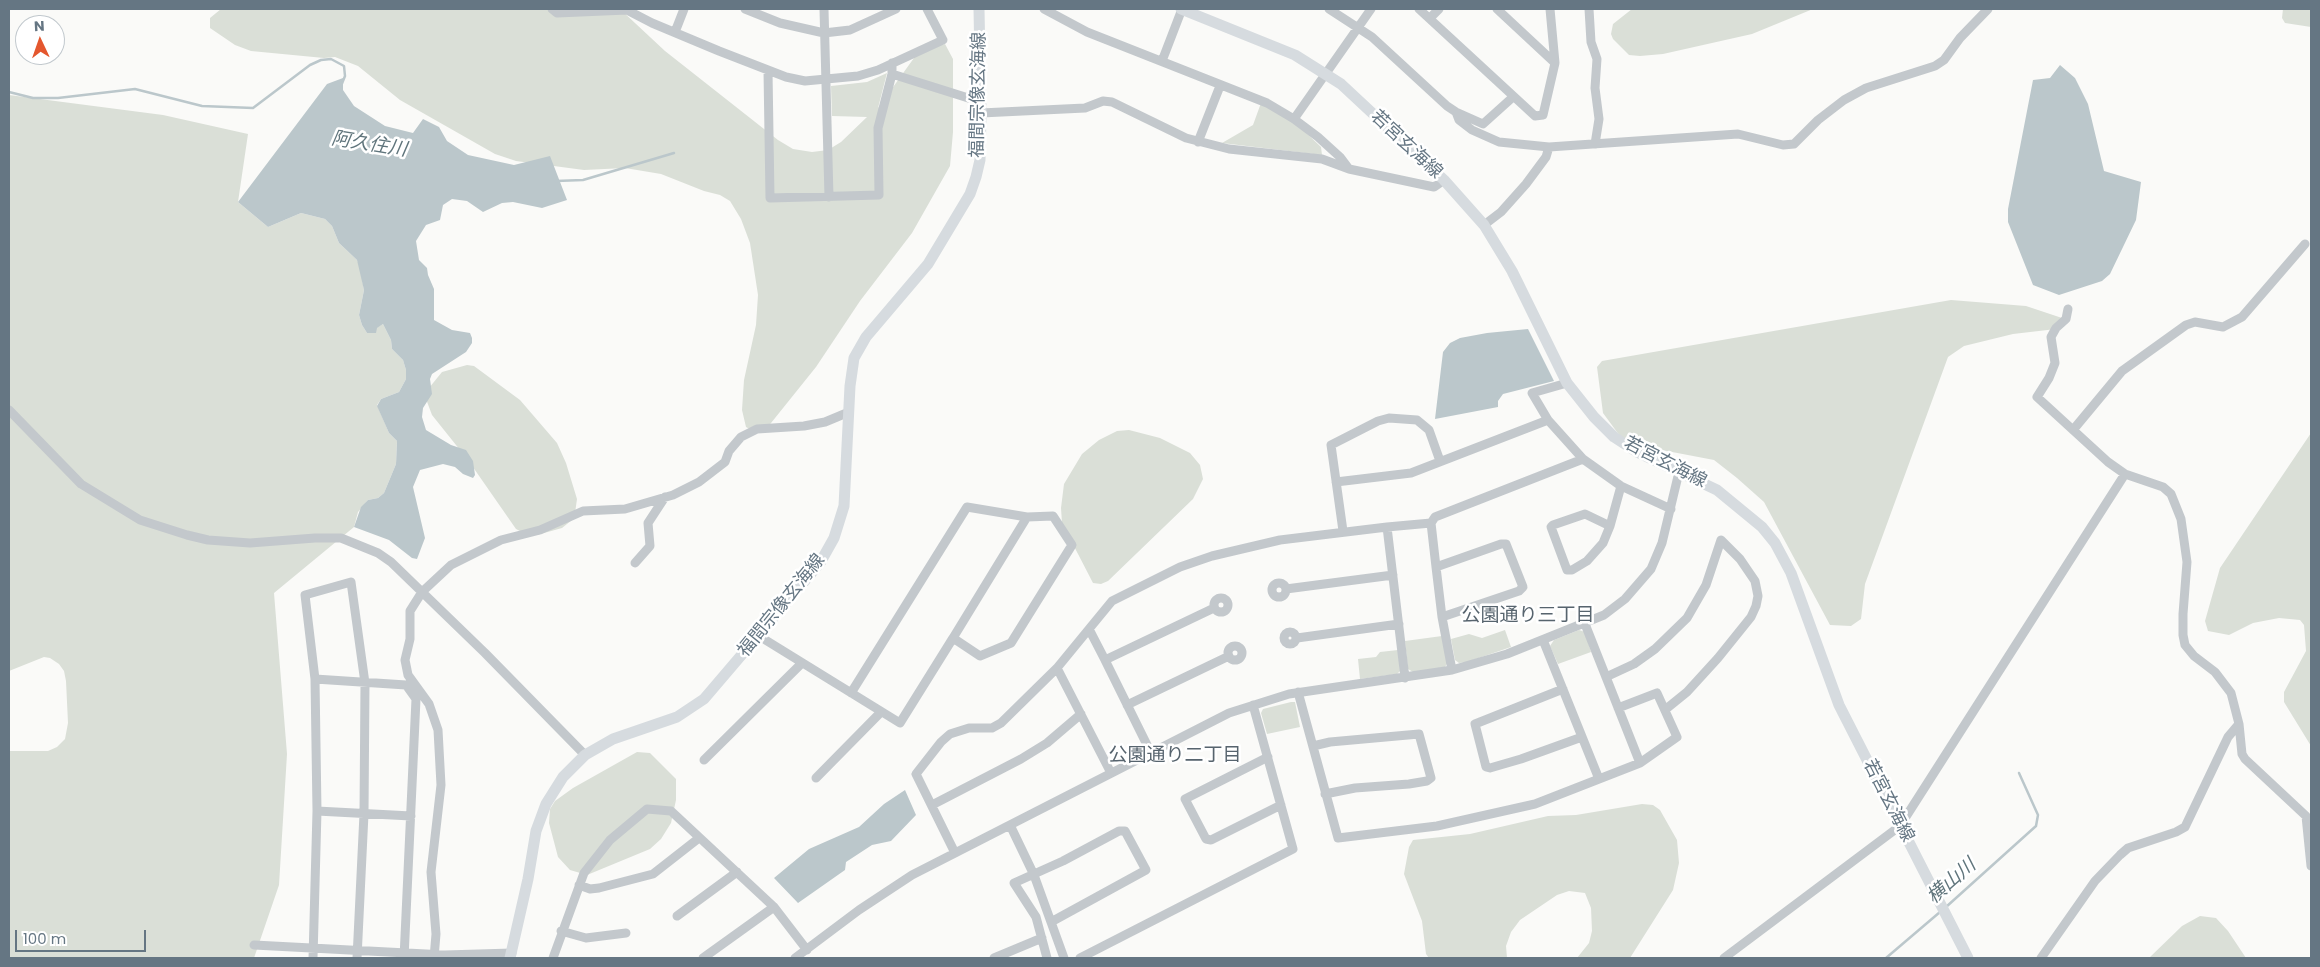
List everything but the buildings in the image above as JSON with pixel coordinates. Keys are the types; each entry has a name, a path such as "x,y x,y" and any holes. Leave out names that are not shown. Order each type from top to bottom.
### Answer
{"main road":[{"name":"福間宗像玄海線","path":"511,956 540,816 553,791 581,751 664,722 690,709 716,687 820,563 839,526 844,506 852,368 859,348 928,264 970,194 980,160 979,9"},
{"name":"若宮玄海線","path":"1182,9 1274,46 1326,73 1467,203 1484,225 1512,271 1567,383 1594,417 1614,436 1656,462 1717,490 1739,506 1762,527 1784,556 1839,705 1968,958"}],"street":[{"path":"552,9 557,13 626,9 768,71 805,80 826,80 858,76 942,40 927,9"},
{"path":"675,32 684,9"},
{"path":"745,9 780,23 824,33 850,30 896,9"},
{"path":"824,9 829,197"},
{"path":"1044,9 1087,32 1267,104 1294,118 1340,156 1349,169"},
{"path":"1162,61 1182,9"},
{"path":"1329,9 1358,26 1400,62 1446,106 1456,112 1483,124 1513,97"},
{"path":"1294,118 1371,9"},
{"path":"1419,9 1535,116 1543,114 1555,63 1550,9"},
{"path":"1430,18 1438,9"},
{"path":"1497,9 1555,63"},
{"path":"1589,9 1591,42 1597,58 1595,88 1599,119 1595,144"},
{"path":"1456,112 1459,120 1472,130 1499,142 1549,147 1738,134 1783,145 1794,144 1818,120 1844,100 1866,88 1935,66 1944,60 1960,38 1988,9"},
{"path":"768,71 770,198 879,195 876,143 892,74 892,63"},
{"path":"892,74 981,108 1085,108 1104,101 1126,108 1198,142 1229,150 1322,159 1349,169 1434,186 1444,180"},
{"path":"1198,142 1220,86"},
{"path":"1484,225 1501,212 1526,184 1546,157 1549,147"},
{"path":"2074,430 2122,371 2186,325 2195,322 2223,327 2242,317 2304,244"},
{"path":"2068,310 2066,319 2051,337 2055,363 2049,378 2037,397 2108,462 2125,474 2163,487 2171,494 2177,504 2187,562 2183,614 2185,645 2194,656 2223,681 2234,703 2239,724 2242,754 2245,759 2306,816 2311,866"},
{"path":"1567,383 1532,393 1548,420 1583,459 1621,486 1671,508"},
{"path":"9,410 81,484 140,520 187,535 234,542 315,538 348,540 378,553 422,592 581,751"},
{"path":"434,956 436,934 431,872 441,785 438,730 429,704 408,675 405,660 411,636 410,611 422,592 451,565 501,540 540,530 583,511 625,509 665,497 700,482 725,462 729,450 741,436 757,429 804,426 825,422 848,412"},
{"path":"1343,532 1331,445 1378,421 1389,418 1417,420 1425,425 1440,461"},
{"path":"1336,482 1411,473 1548,420"},
{"path":"1452,670 1442,617 1431,523 1435,517 1583,459"},
{"path":"795,958 884,892 955,853 1220,718 1253,704 1298,692 1452,670 1508,654 1585,624 1615,608 1643,580 1662,543 1679,472"},
{"path":"1724,958 1900,826 2125,474"},
{"path":"1610,526 1585,514 1553,524 1551,527 1567,570 1572,570 1587,561 1603,544 1610,526 1621,486"},
{"path":"635,563 650,546 648,523 665,497"},
{"path":"851,693 967,506 1027,517 1053,516 1072,545 1011,643 980,656 953,638"},
{"path":"759,636 900,724 1027,517"},
{"path":"955,853 916,774 941,742 959,730 992,728 1001,723 1058,668 1112,601 1180,568 1236,549 1280,540 1431,523"},
{"path":"1387,527 1405,678"},
{"path":"1606,677 1634,664 1655,649 1686,618 1706,585 1721,540 1740,559 1755,581 1758,596 1756,606 1751,617 1718,658 1687,692 1666,709"},
{"path":"1436,567 1501,544 1506,544 1523,587 1510,594 1442,617"},
{"path":"1286,590 1393,575"},
{"path":"313,953 317,811 315,679 305,595 351,582 365,683 364,814 357,954"},
{"path":"1105,660 1214,608"},
{"path":"1297,638 1398,624"},
{"path":"1585,624 1640,763"},
{"path":"1089,629 1151,752"},
{"path":"1543,640 1599,780"},
{"path":"1127,705 1229,656"},
{"path":"704,760 802,663"},
{"path":"1058,668 1111,773"},
{"path":"315,679 406,685 416,700 404,955"},
{"path":"1563,689 1475,724 1486,767 1490,768 1521,759 1582,736"},
{"path":"1298,692 1338,838 1470,820 1535,804 1640,763 1677,737 1657,692 1618,708"},
{"path":"1080,958 1293,849 1253,704"},
{"path":"816,778 882,712"},
{"path":"932,805 1021,759 1047,742 1081,714"},
{"path":"2041,958 2095,881 2120,855 2128,848 2176,832 2185,827 2228,737 2239,724"},
{"path":"1313,746 1330,742 1419,734 1431,778 1427,781 1409,784 1355,788 1325,794"},
{"path":"1268,757 1185,799 1206,839 1211,840 1281,805"},
{"path":"553,958 561,931 579,885 598,854 647,809 671,811 774,907 806,950"},
{"path":"317,811 410,816"},
{"path":"1010,825 1034,875 1064,958"},
{"path":"1047,958 1036,917 1014,883 1063,862 1094,843 1125,830 1146,870 1051,922"},
{"path":"579,885 590,889 599,888 653,874 699,838"},
{"path":"677,916 737,872"},
{"path":"703,958 774,907"},
{"path":"561,931 586,938 626,933"},
{"path":"994,958 1042,938"},
{"path":"254,945 313,953 511,956"}],"shaded area":[{"path":"221,9 620,9 665,51 778,140 793,149 812,152 828,150 841,142 867,117 832,116 831,86 867,82 887,73 878,108 919,51 945,44 953,59 953,132 950,166 912,233 860,301 816,367 767,428 753,431 746,427 742,410 744,380 756,325 758,295 750,243 741,219 730,201 720,195 704,191 661,174 625,168 584,170 516,161 495,154 400,100 358,66 335,57 324,58 251,51 235,45 210,28 210,18"},
{"path":"1632,9 1813,9 1752,34 1663,54 1640,56 1629,55 1613,39 1611,34 1613,24"},
{"path":"2283,9 2311,9 2311,27 2285,23 2282,18"},
{"path":"9,95 163,115 248,134 238,202 268,227 301,213 325,219 332,226 339,243 357,260 360,267 364,290 359,315 362,325 367,333 376,333 376,328 383,324 391,340 392,349 403,360 406,370 406,379 399,392 381,399 377,405 389,433 397,441 396,464 384,493 378,498 368,500 358,512 354,527 274,593 287,754 279,885 254,958 9,958 9,751 48,751 57,747 65,739 68,723 66,681 64,671 59,664 50,658 44,657 9,671"},
{"path":"1261,103 1297,124 1321,147 1322,155 1222,143 1253,125"},
{"path":"1951,300 2026,306 2062,318 2056,329 2013,334 1964,346 1948,357 1865,584 1861,619 1851,626 1830,625 1764,502 1737,478 1714,460 1625,443 1603,413 1597,367 1602,361"},
{"path":"467,365 474,366 520,400 557,443 566,463 577,499 572,520 562,528 537,535 528,535 516,529 468,460 432,415 426,399 429,388 442,372"},
{"path":"1129,430 1160,438 1190,453 1200,465 1203,479 1193,499 1108,581 1101,584 1093,583 1062,523 1061,508 1064,484 1082,454 1099,440 1117,431"},
{"path":"2311,433 2311,746 2284,702 2284,692 2306,651 2304,625 2300,620 2279,618 2253,623 2229,635 2208,631 2205,621 2220,568"},
{"path":"1505,630 1511,647 1467,662 1459,663 1455,660 1451,639 1469,634 1482,638"},
{"path":"1579,630 1585,632 1591,652 1558,664 1550,646 1554,640"},
{"path":"1442,636 1448,662 1445,667 1413,672 1408,669 1405,641"},
{"path":"1398,650 1400,671 1397,674 1360,679 1358,659 1376,657 1380,652"},
{"path":"1295,702 1300,727 1267,734 1261,713 1263,709"},
{"path":"637,752 650,753 676,779 676,800 671,823 661,839 650,849 587,875 570,870 558,857 549,823 550,809 555,801 573,788"},
{"path":"1642,804 1653,805 1660,810 1677,840 1679,863 1673,890 1630,958 1577,958 1589,943 1592,931 1591,908 1585,893 1569,891 1557,895 1520,920 1511,932 1506,946 1507,958 1429,958 1426,954 1422,921 1404,874 1409,847 1413,840 1470,834 1548,816 1576,815"},
{"path":"2200,916 2216,918 2228,931 2246,958 2149,958 2182,926"}],"water":[{"path":"2060,65 2075,78 2088,104 2104,171 2141,182 2136,220 2110,274 2102,281 2059,295 2033,285 2008,222 2008,209 2033,80 2050,78"},
{"path":"343,78 343,90 354,106 385,126 413,133 423,119 439,127 447,141 468,155 514,165 550,156 567,200 542,208 513,202 502,203 483,212 467,201 452,199 443,205 440,220 426,225 416,241 419,260 427,268 434,289 434,320 452,330 470,333 472,338 472,343 466,352 432,374 430,379 432,394 423,408 422,417 426,430 451,445 466,450 473,461 475,475 473,478 463,474 455,467 443,464 420,470 413,487 425,538 417,559 412,558 389,540 354,527 361,507 368,500 378,498 384,493 396,464 397,441 389,433 377,406 381,399 399,392 406,379 403,360 392,349 391,340 383,324 377,328 376,333 367,333 362,325 359,315 364,290 357,260 339,243 332,226 325,219 301,213 268,227 238,202 327,84"},
{"path":"1528,329 1554,381 1503,394 1498,401 1498,407 1435,419 1443,352 1450,343 1460,338 1487,333"},
{"path":"905,790 916,815 891,841 872,845 846,862 845,870 798,903 774,878 809,849 859,827 884,804"}],"waterway":[{"name":"阿久住川","path":"9,92 33,98 58,98 135,89 202,106 253,108 310,65 321,60 331,59 344,66 345,76 341,86"},
{"name":"阿久住川","path":"556,181 583,180 674,153"},
{"name":"横山川","path":"1946,907 2036,826 2038,815 2019,773"},
{"name":"横山川","path":"1886,958 1940,912"}],"district":[{"name":"公園通り三丁目","path":"1528,616"},
{"name":"公園通り二丁目","path":"1175,756"}]}
